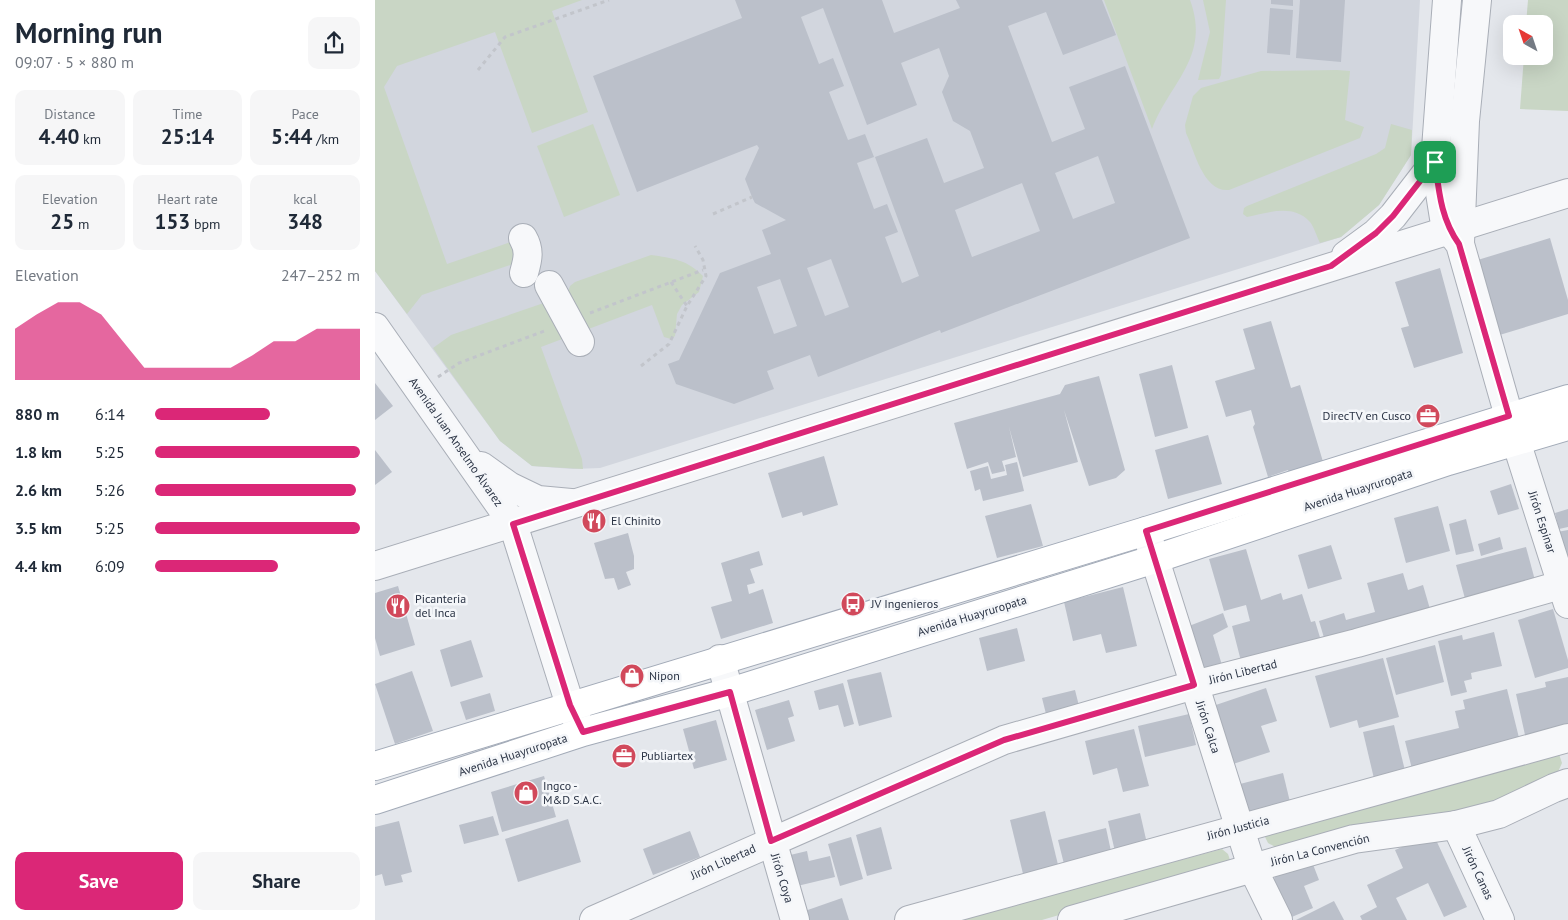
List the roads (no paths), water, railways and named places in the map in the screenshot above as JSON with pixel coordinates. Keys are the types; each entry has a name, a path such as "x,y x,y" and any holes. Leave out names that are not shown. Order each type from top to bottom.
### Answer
{"main road":[{"name":"Avenida Huayruropata","path":"375,800 583,732 730,692 1155,559 1363,488 1512,428 1568,399"},
{"name":"Avenida Huayruropata","path":"375,766 720,659 1146,531 1512,428 1568,426"}],"street":[{"name":"Jirón Espinar","path":"1447,0 1435,162 1440,197 1457,234 1512,428 1566,590"},
{"path":"1457,234 1465,121 1477,0"},
{"path":"1331,266 1376,233 1393,216 1465,121"},
{"path":"375,566 579,504 1331,266 1457,234 1568,193"},
{"path":"527,236 539,278 574,344"},
{"name":"Avenida Juan Anselmo Álvarez","path":"375,327 513,524 570,705 583,732"},
{"path":"465,455 509,486 538,500 579,504"},
{"name":"Jirón Calca","path":"1146,531 1241,827 1252,867 1278,920"},
{"name":"Jirón Libertad","path":"594,920 1004,740 1194,685 1566,590"},
{"name":"Jirón Coya","path":"720,659 795,920"},
{"name":"Jirón Justicia","path":"909,920 1568,738"},
{"name":"Jirón La Convención","path":"1072,920 1355,839 1456,825 1510,810 1568,783"},
{"name":"Jirón Canas","path":"1456,825 1500,920"}],"place":[{"name":"DirecTV en Cusco","path":"1428,416"},
{"name":"El Chinito","path":"594,521"},
{"name":"JV Ingenieros","path":"853,604"},
{"name":"Picanteria del Inca","path":"398,606"},
{"name":"Nipon","path":"632,676"},
{"name":"Publiartex","path":"624,756"},
{"name":"Ingco - M&D S.A.C.","path":"526,793"}]}
